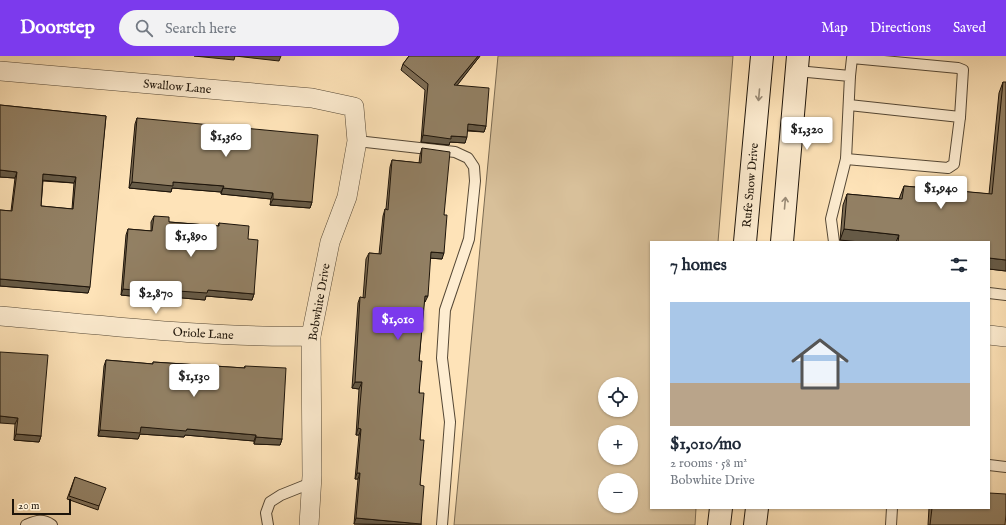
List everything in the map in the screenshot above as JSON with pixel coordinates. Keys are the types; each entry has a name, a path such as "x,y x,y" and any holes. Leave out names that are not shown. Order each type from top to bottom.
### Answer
{"main road":[{"name":"Rufe Snow Drive","path":"746,241 762,56"},
{"path":"782,241 797,63"},
{"path":"720,525 721,509"},
{"path":"755,525 757,509"}],"street":[{"name":"Swallow Lane","path":"0,71 312,98 354,108"},
{"name":"Bobwhite Drive","path":"309,525 311,483 311,336 330,242 347,197 357,141 354,108"},
{"name":"Oriole Lane","path":"0,316 157,330 284,337 311,336"},
{"path":"990,335 1006,336"}],"lane":[{"path":"833,241 831,219 846,159 852,57 958,68 963,70 960,117 954,164 948,168 846,159"},
{"path":"797,63 850,76"},
{"path":"849,105 960,117"},
{"path":"357,141 455,152 468,158 474,167 475,181 469,239 445,310 442,358 450,422 442,525"},
{"path":"990,293 1006,295"},
{"path":"990,465 1006,467"},
{"path":"268,525 266,513 270,502 281,495 311,483"},
{"path":"891,525 892,509"},
{"path":"26,525 37,520 47,522 52,525"}],"shaded area":[{"path":"498,56 733,56 718,241 650,241 650,509 696,509 695,525 454,525"}],"building":[{"path":"409,56 478,56 454,85 489,88 486,126 468,124 467,137 451,136 451,139 423,135 428,84 403,64"},
{"path":"1003,82 1006,82 1006,260 990,258 990,241 898,241 899,235 844,229 847,194 902,199 904,186 992,194"},
{"path":"0,105 106,116 90,287 0,279 0,210 12,211 17,172 0,170","holes":["43,174 76,177 73,209 41,206"]},
{"path":"137,118 318,135 312,202 273,199 273,193 223,188 224,186 173,182 173,186 132,182"},
{"path":"422,148 450,152 444,215 447,215 444,253 431,252 428,296 425,296 419,361 422,361 419,393 424,393 420,440 424,440 420,485 424,486 421,524 356,518 360,473 357,473 361,429 358,428 362,382 355,382 360,297 365,298 369,253 381,254 385,209 388,210 392,160 421,163"},
{"path":"154,216 169,217 169,222 219,226 219,223 249,226 248,239 258,240 254,294 208,290 207,293 163,290 163,293 123,289 128,229 152,231"},
{"path":"0,352 48,355 41,436 16,434 18,418 0,416"},
{"path":"106,360 153,364 153,362 245,368 245,366 286,368 282,439 256,437 256,435 187,429 186,431 141,427 140,433 100,430"},
{"path":"75,477 106,488 99,506 69,496"},
{"path":"990,493 1006,494 1005,525 930,525 932,509 990,509"}]}
